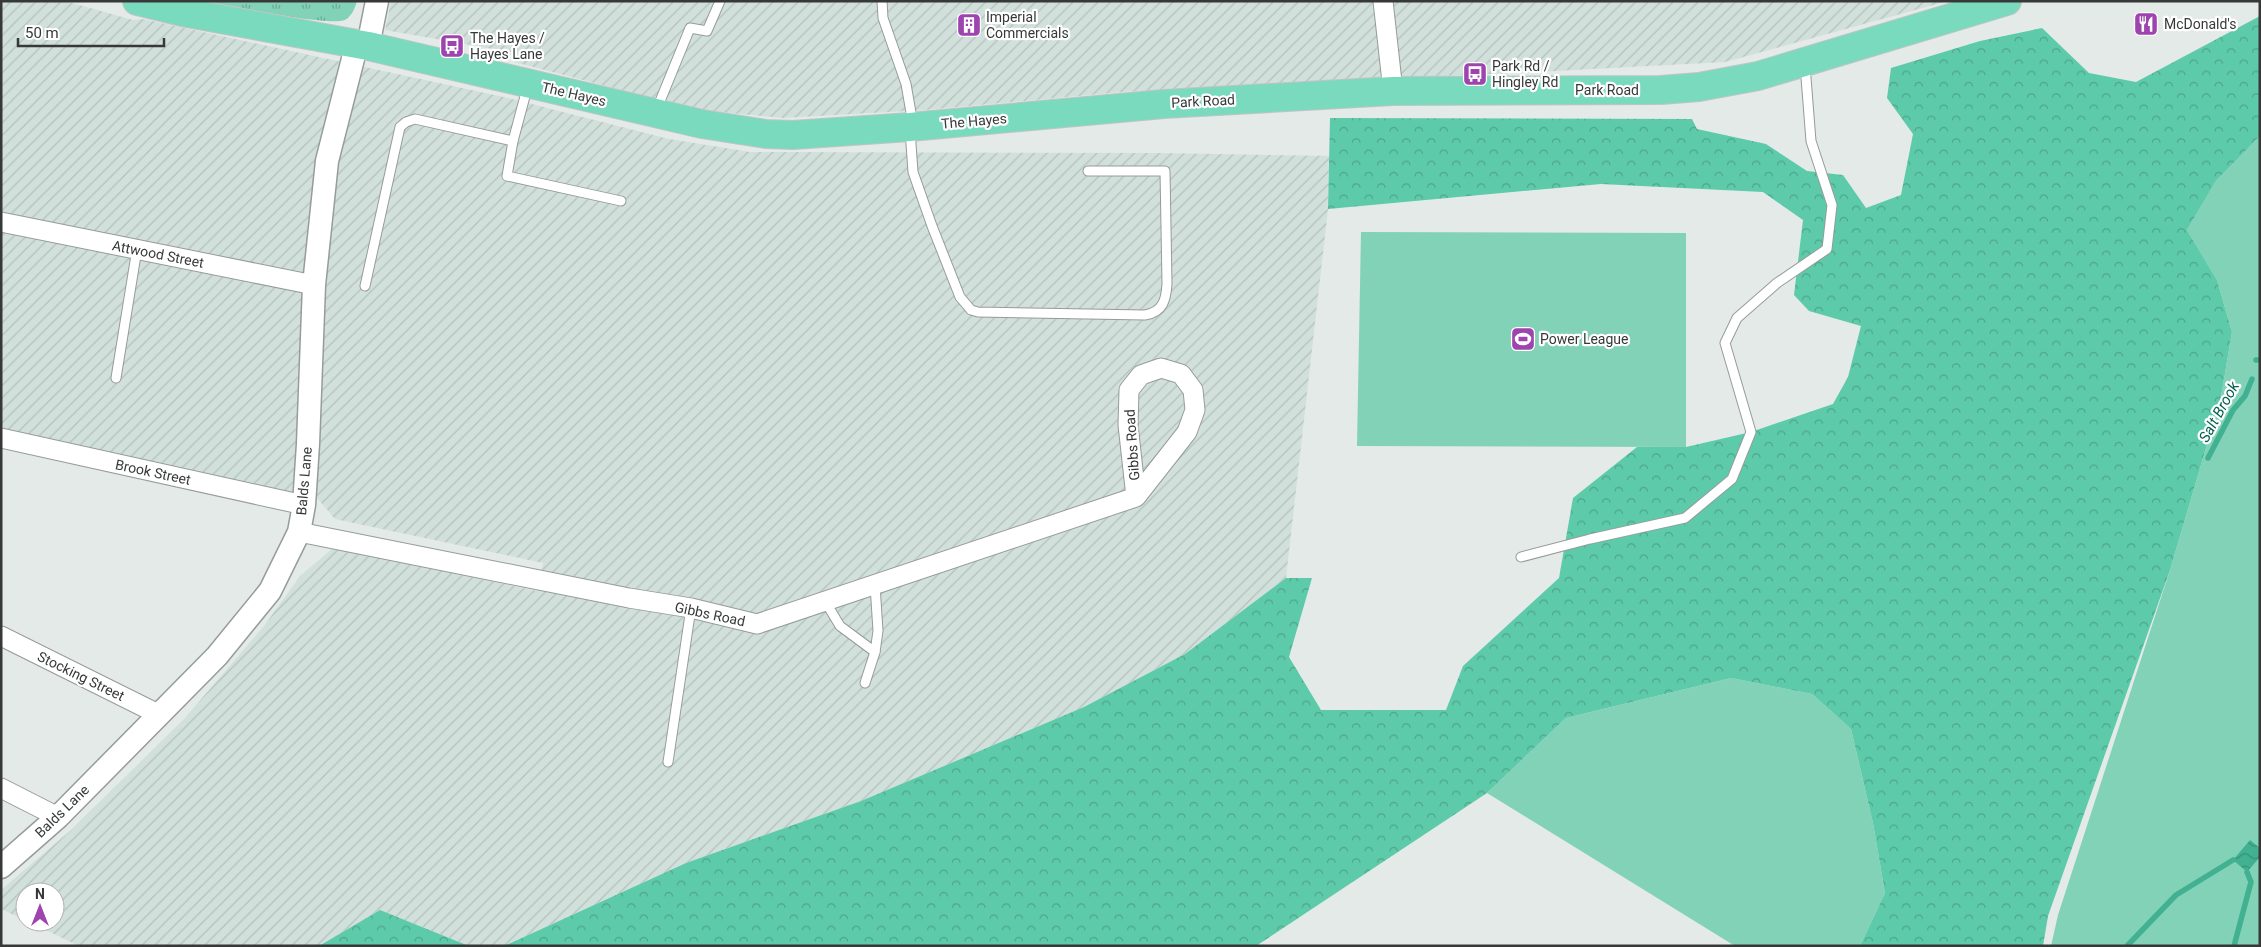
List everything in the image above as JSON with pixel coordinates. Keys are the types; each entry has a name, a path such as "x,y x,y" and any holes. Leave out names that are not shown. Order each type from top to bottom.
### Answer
{"highway":[{"name":"The Hayes","path":"137,1 182,12 363,44 654,114 766,134 793,135 912,127 1016,117"},
{"name":"Park Road","path":"1016,117 1164,104 1393,91 1661,90 1699,87 1758,76 2007,1"}],"street":[{"name":"Balds Lane","path":"1,867 58,817 217,656 270,591 299,532 304,505 314,285 327,161 377,1"},
{"path":"1383,1 1393,91"},
{"name":"Attwood Street","path":"1,222 314,285"},
{"name":"Gibbs Road","path":"299,532 628,598 691,608 757,624 1136,497 1167,455 1187,432 1195,410 1193,390 1181,374 1161,368 1140,375 1130,390 1128,425 1136,497"},
{"name":"Brook Street","path":"1,438 304,505"},
{"name":"Stocking Street","path":"1,636 160,715"},
{"path":"1,788 58,817"}],"lane":[{"path":"654,114 690,28 707,31 720,1"},
{"path":"882,1 883,18 906,84 912,127 913,172 960,298 971,310 978,312 1145,315 1153,314 1160,309 1166,294 1167,284 1165,171 1088,171"},
{"path":"1521,557 1590,539 1685,518 1732,479 1751,432 1725,343 1737,318 1777,283 1827,248 1832,205 1811,141 1805,62"},
{"path":"529,83 513,140 507,176 621,201"},
{"path":"364,286 400,127 406,122 415,119 513,140"},
{"path":"116,378 137,250"},
{"path":"865,683 875,652 878,631 875,585"},
{"path":"825,601 840,626 875,652"},
{"path":"668,762 691,608"}],"shaded area":[{"path":"1,1 65,1 133,20 143,19 508,98 669,139 750,152 1162,153 1329,156 1328,209 1286,578 1185,654 1084,707 861,801 686,863 504,946 469,946 380,910 319,946 79,946 50,932 65,932 65,882 15,882 15,915 1,909 1,890 71,830 185,718 264,626 300,576 333,548 537,591 543,563 335,519 318,499 1,432"},
{"path":"391,1 1948,1 1725,62 1122,92 925,110 783,118 698,110 514,62 515,53 385,30"}],"green space":[{"path":"204,1 357,1 353,12 345,20 319,21"},
{"path":"2260,16 2260,136 2216,181 2187,230 2217,280 2232,332 2221,397 2170,570 2048,916 2043,946 1860,946 1885,893 1873,823 1851,729 1812,694 1731,678 1566,718 1487,793 1256,946 504,946 686,863 861,801 1084,707 1185,654 1286,578 1312,578 1289,657 1321,710 1446,710 1463,666 1559,578 1573,498 1637,447 1686,447 1751,432 1833,404 1848,377 1861,326 1809,311 1794,295 1803,220 1763,192 1601,184 1328,209 1330,118 1692,119 1697,129 1766,144 1807,171 1843,175 1866,208 1901,195 1913,134 1887,98 1891,68 1980,41 2042,28 2089,73 2136,82"},
{"path":"2260,136 2260,946 2051,946 2058,915 2170,570 2221,397 2232,332 2217,280 2187,230 2216,181"},
{"name":"Power League","path":"1361,232 1686,233 1686,447 1357,446"},
{"path":"1731,678 1812,694 1851,729 1873,823 1885,893 1860,946 1735,946 1487,793 1566,718"},
{"path":"380,910 469,946 319,946"}],"water":[{"path":"2250,840 2260,848 2260,857 2247,872 2233,860"}],"waterway":[{"name":"Salt Brook","path":"2208,458 2233,410 2245,396 2252,379"},
{"name":"Salt Brook","path":"2127,946 2176,895 2233,860"},
{"name":"Salt Brook","path":"2234,946 2251,882 2247,872"}],"place":[{"name":"McDonald's","path":"2146,24"},
{"name":"Imperial Commercials","path":"969,25"},
{"name":"The Hayes / Hayes Lane","path":"452,46"},
{"name":"Park Rd / Hingley Rd","path":"1475,74"},
{"name":"Power League","path":"1523,339"}]}
